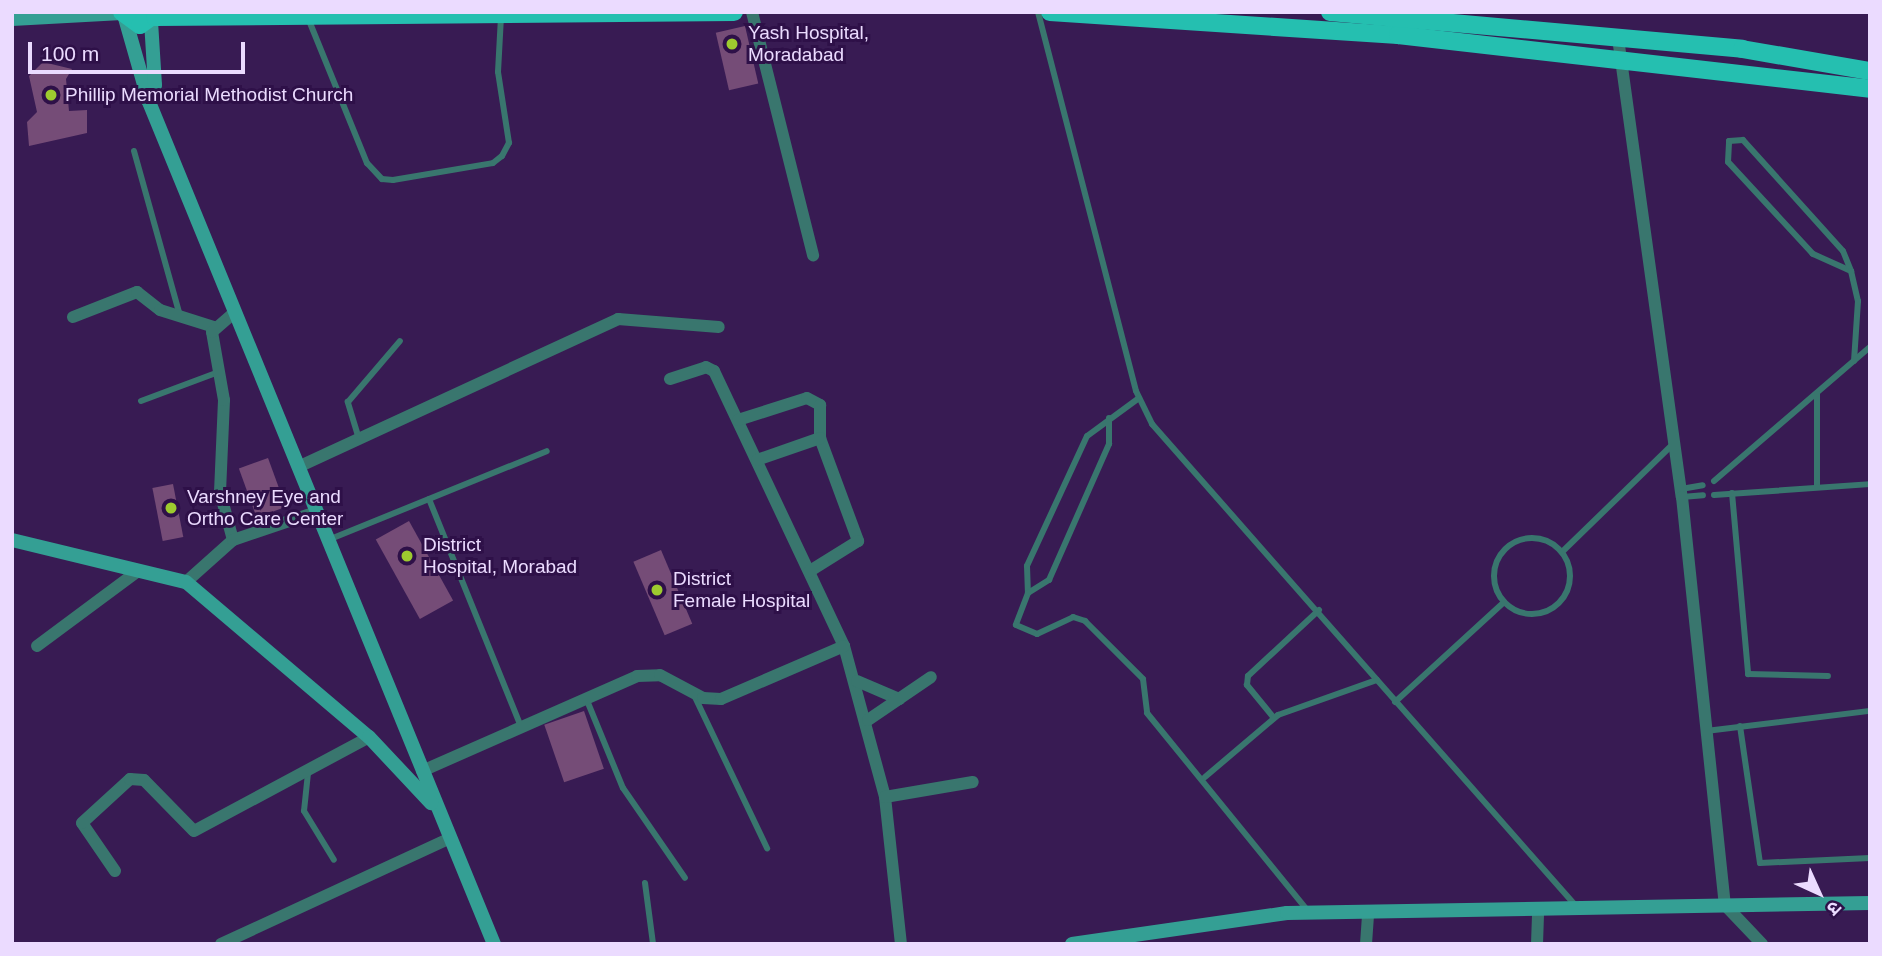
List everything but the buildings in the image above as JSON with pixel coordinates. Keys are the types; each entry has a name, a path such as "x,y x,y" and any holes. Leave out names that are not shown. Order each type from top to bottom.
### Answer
{"main road":[{"path":"123,14 134,24 155,17 734,12"},
{"path":"1051,12 1398,35 1621,58 1870,89"},
{"path":"1330,12 1742,49 1870,71"}],"street":[{"path":"752,12 813,255"},
{"path":"12,19 123,14 149,102 448,839 494,944"},
{"path":"149,102 155,85 155,17"},
{"path":"1618,38 1681,493 1725,905 1762,944"},
{"path":"74,317 137,292 160,310 179,312 214,327"},
{"path":"214,327 235,312"},
{"path":"298,467 618,319 719,327"},
{"path":"214,327 216,373 224,400 220,492 233,540"},
{"path":"670,379 710,368 738,420 844,646 868,720 886,797 901,944"},
{"path":"738,420 814,399 823,413 820,438 858,541 810,571"},
{"path":"757,460 820,438"},
{"path":"187,582 233,540 316,512"},
{"path":"12,540 187,582 369,737 437,809"},
{"path":"37,646 138,571"},
{"path":"422,771 586,698 650,673 694,693 721,699 844,646"},
{"path":"868,720 931,677"},
{"path":"857,681 899,699"},
{"path":"115,871 82,823 130,779 144,780 194,831 307,773 369,737"},
{"path":"886,797 973,782"},
{"path":"220,944 448,839"},
{"path":"1072,944 1310,913 1870,903"},
{"path":"1537,944 1538,909"},
{"path":"1366,944 1368,914"}],"lane":[{"path":"1038,12 1139,398 1172,452 1319,610 1395,702 1578,908"},
{"path":"307,16 367,163 382,179 393,180 493,163 502,156 509,144 498,72 501,15"},
{"path":"1851,271 1813,254 1728,162 1728,142 1743,140 1822,223 1851,271 1858,302 1854,361"},
{"path":"134,151 179,312"},
{"path":"359,439 348,402 400,341"},
{"path":"1714,481 1870,347"},
{"path":"141,401 216,373"},
{"path":"1817,394 1817,487"},
{"path":"1139,398 1087,436 1027,566 1028,593 1016,620 1020,630 1037,634 1073,617 1085,621 1143,679 1147,713 1205,777 1310,913"},
{"path":"1028,593 1049,580 1109,444 1109,418"},
{"path":"1562,552 1674,443"},
{"path":"328,540 547,452"},
{"path":"1714,495 1870,484"},
{"path":"1681,493 1703,485"},
{"path":"1681,493 1703,495"},
{"path":"1732,493 1748,674 1828,676"},
{"path":"429,499 521,727"},
{"path":"1533,538 1562,552 1570,580 1559,603 1538,614 1504,602 1495,566 1509,545 1533,538"},
{"path":"1395,702 1504,602"},
{"path":"1273,718 1247,685 1248,676 1319,610"},
{"path":"1205,777 1273,718 1377,680"},
{"path":"694,693 767,848"},
{"path":"586,698 623,788 685,878"},
{"path":"1706,731 1870,710"},
{"path":"1740,726 1760,863 1870,858"},
{"path":"307,773 304,811 334,860"},
{"path":"645,883 653,944"}],"place":[{"name":"Yash Hospital, Moradabad","path":"732,44"},
{"name":"Phillip Memorial Methodist Church","path":"51,95"},
{"name":"Varshney Eye and Ortho Care Center","path":"171,508"},
{"name":"District Hospital, Morabad","path":"407,556"},
{"name":"District Female Hospital","path":"657,590"}]}
